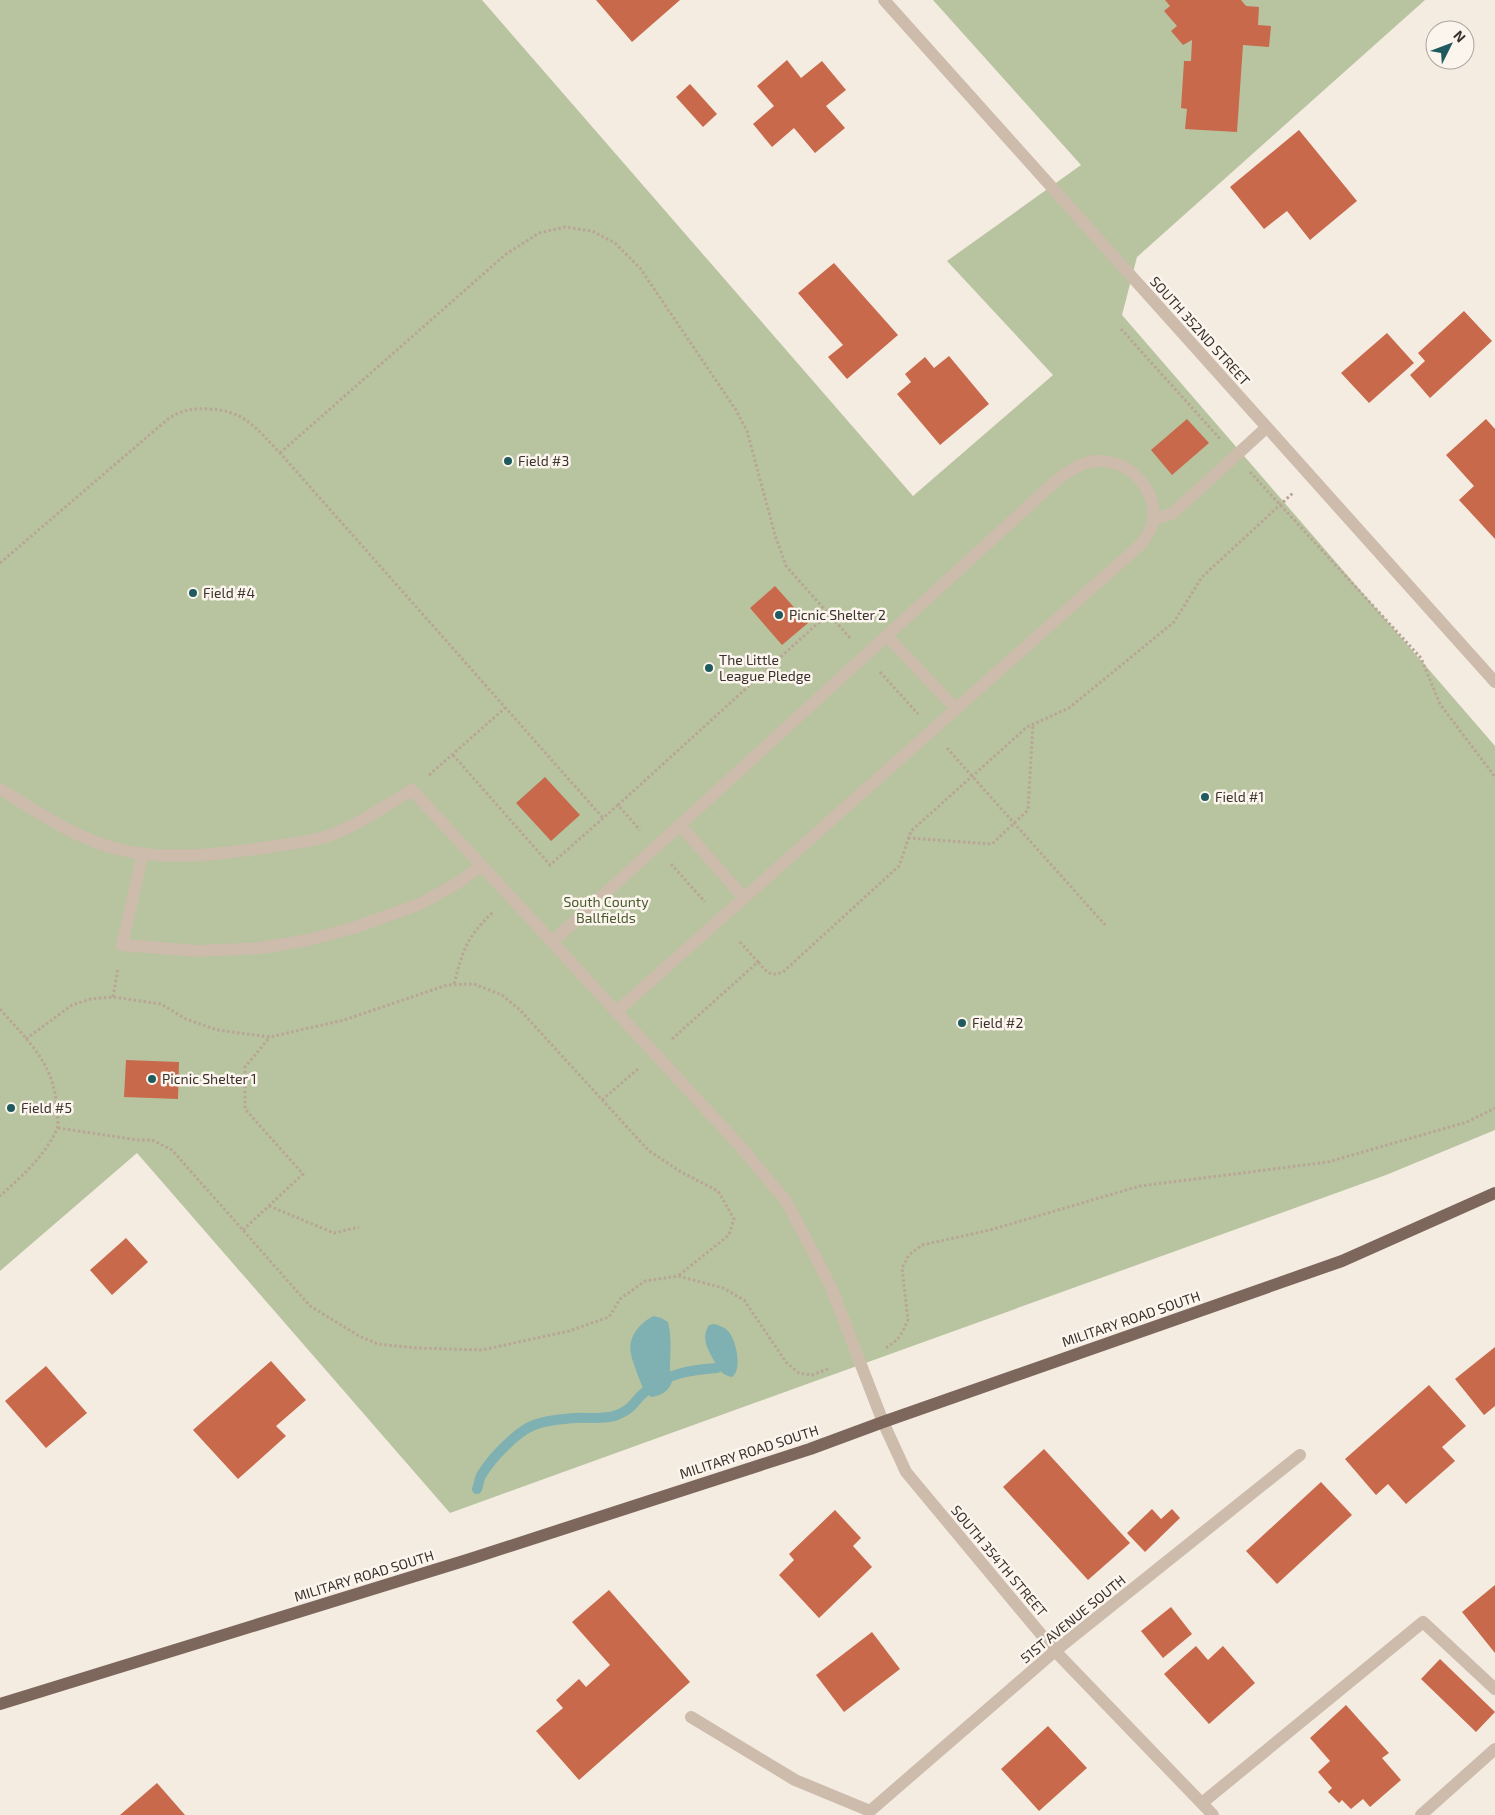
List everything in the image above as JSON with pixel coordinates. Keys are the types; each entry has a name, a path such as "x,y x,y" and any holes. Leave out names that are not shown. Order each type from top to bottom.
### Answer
{"main road":[{"name":"MILITARY ROAD SOUTH","path":"0,1704 479,1556 810,1449 1342,1261 1495,1193"}],"street":[{"name":"SOUTH 352ND STREET","path":"884,0 1495,682"},
{"path":"1153,520 1173,513 1266,428"},
{"path":"552,942 1069,470 1098,460 1116,462 1127,468 1139,479 1148,490 1152,503 1153,520 1149,533 1141,544 616,1012"},
{"path":"887,636 956,709"},
{"path":"0,789 80,836 121,850 164,856 230,853 285,845 328,836 358,822 412,790"},
{"name":"SOUTH 354TH STREET","path":"412,790 740,1146 786,1201 831,1287 883,1422 906,1472 1055,1651 1213,1815"},
{"path":"680,825 744,898"},
{"path":"143,853 122,945 198,951 261,948 308,940 354,928 420,904 459,882 481,866"},
{"name":"51ST AVENUE SOUTH","path":"691,1717 796,1780 870,1811 1055,1651 1300,1455"},
{"path":"1202,1803 1423,1622 1495,1688"},
{"path":"1421,1815 1495,1749"}],"path":[{"path":"280,453 506,254 539,233 565,227 592,231 615,243 640,268 736,410 747,431 775,535 786,566 856,646"},
{"path":"1121,328 1280,506 1421,658 1440,704 1495,777"},
{"path":"0,564 168,419 179,412 194,408 224,409 239,415 251,422 280,453 603,818"},
{"path":"739,941 770,974 776,975 783,972 899,866 911,831 1027,727 1069,708 1174,622 1202,577 1311,477"},
{"path":"453,755 550,865 828,614"},
{"path":"879,671 918,715"},
{"path":"412,790 505,708"},
{"path":"908,838 992,844 1028,810 1034,724"},
{"path":"946,747 1106,926"},
{"path":"618,805 646,836"},
{"path":"667,860 707,905"},
{"path":"454,984 462,953 471,935 510,896"},
{"path":"112,997 122,945"},
{"path":"602,1100 758,962"},
{"path":"26,1039 72,1005 91,999 112,997 160,1004 186,1019 216,1030 270,1037 344,1020 447,985 474,984 502,995 520,1010 648,1150 681,1172 718,1192 734,1219 729,1235 678,1276"},
{"path":"0,1009 46,1064 54,1084 57,1099 58,1128 41,1155 24,1175 0,1196"},
{"path":"243,1230 303,1174 245,1109 245,1068 270,1037"},
{"path":"886,1348 896,1340 908,1320 902,1268 909,1255 922,1245 990,1230 1140,1186 1328,1162 1467,1122 1495,1108"},
{"path":"58,1128 138,1140 152,1140 172,1150 310,1306 359,1336 378,1344 417,1348 482,1350 569,1330 609,1318 620,1299 645,1281 678,1276 723,1288 744,1300 786,1362 798,1373 812,1375 830,1368"},
{"path":"269,1206 334,1234 359,1227"}],"green space":[{"name":"South County Ballfields","path":"0,0 482,0 913,496 1053,375 947,261 1081,165 933,0 1425,0 1137,257 1122,315 1495,746 1495,1130 1386,1175 450,1513 137,1153 0,1271"}],"water":[{"path":"654,1316 668,1322 672,1381 669,1388 664,1392 651,1397 641,1383 630,1348 636,1331 644,1322"},
{"path":"714,1324 726,1330 734,1341 738,1361 737,1368 732,1377 720,1371 707,1346 705,1334 709,1325"}],"building":[{"path":"596,0 680,0 632,42"},
{"path":"1165,0 1241,0 1246,6 1259,7 1258,25 1271,26 1269,47 1243,45 1237,132 1185,129 1187,109 1181,108 1184,61 1191,61 1192,40 1183,45 1171,31 1177,26 1164,11 1170,6"},
{"path":"787,60 801,78 822,61 846,90 826,106 845,128 815,153 794,128 772,147 753,124 774,106 757,86"},
{"path":"690,84 717,114 703,127 676,97"},
{"path":"1299,130 1357,201 1310,240 1287,211 1264,229 1230,187"},
{"path":"834,263 898,335 847,379 828,357 843,345 798,293"},
{"path":"1464,311 1492,341 1430,398 1410,375 1425,361 1418,353"},
{"path":"1387,333 1414,363 1369,403 1341,373"},
{"path":"949,356 989,404 940,445 897,394 911,382 905,374 925,357 934,368"},
{"path":"1187,419 1209,443 1172,475 1151,450"},
{"path":"1486,419 1495,429 1495,539 1459,500 1474,486 1446,455"},
{"name":"Picnic Shelter 2","path":"775,586 808,623 782,645 750,608"},
{"path":"545,777 580,815 551,841 516,803"},
{"name":"Picnic Shelter 1","path":"126,1060 179,1062 178,1099 124,1097"},
{"path":"126,1238 148,1262 112,1295 90,1270"},
{"path":"1495,1347 1495,1406 1484,1415 1455,1379"},
{"path":"271,1361 306,1400 276,1426 286,1436 238,1479 193,1430"},
{"path":"46,1366 87,1413 46,1448 5,1401"},
{"path":"1429,1385 1466,1426 1442,1447 1455,1461 1406,1504 1388,1484 1376,1495 1345,1459"},
{"path":"1044,1449 1130,1543 1088,1580 1003,1487"},
{"path":"1321,1482 1352,1515 1277,1584 1246,1551"},
{"path":"1152,1509 1161,1519 1172,1509 1180,1518 1145,1552 1127,1533"},
{"path":"835,1510 861,1538 853,1546 872,1567 819,1618 779,1575 794,1560 789,1554"},
{"path":"1495,1585 1495,1653 1462,1612"},
{"path":"609,1590 690,1682 579,1780 536,1731 563,1708 556,1700 579,1679 586,1687 610,1665 572,1622"},
{"path":"1171,1607 1192,1634 1163,1658 1141,1631"},
{"path":"872,1632 900,1669 844,1712 816,1675"},
{"path":"1196,1646 1208,1660 1223,1646 1255,1683 1209,1724 1164,1674"},
{"path":"1440,1659 1495,1712 1476,1732 1421,1679"},
{"path":"1346,1705 1389,1753 1382,1758 1401,1780 1370,1807 1363,1799 1351,1809 1342,1800 1339,1803 1328,1792 1332,1788 1318,1772 1330,1761 1310,1738"},
{"path":"1048,1726 1087,1768 1039,1811 1001,1769"},
{"path":"157,1783 185,1815 120,1815"}],"waterway":[{"path":"477,1489 481,1476 492,1461 512,1439 527,1428 539,1423 555,1420 612,1417 627,1410 646,1391 671,1376 688,1371 717,1368"}],"place":[{"name":"Field #3","path":"508,461"},
{"name":"Field #4","path":"193,593"},
{"name":"Picnic Shelter 2","path":"779,615"},
{"name":"The Little League Pledge","path":"709,668"},
{"name":"Field #1","path":"1205,797"},
{"name":"Field #2","path":"962,1023"},
{"name":"Picnic Shelter 1","path":"152,1079"},
{"name":"Field #5","path":"11,1108"}]}
